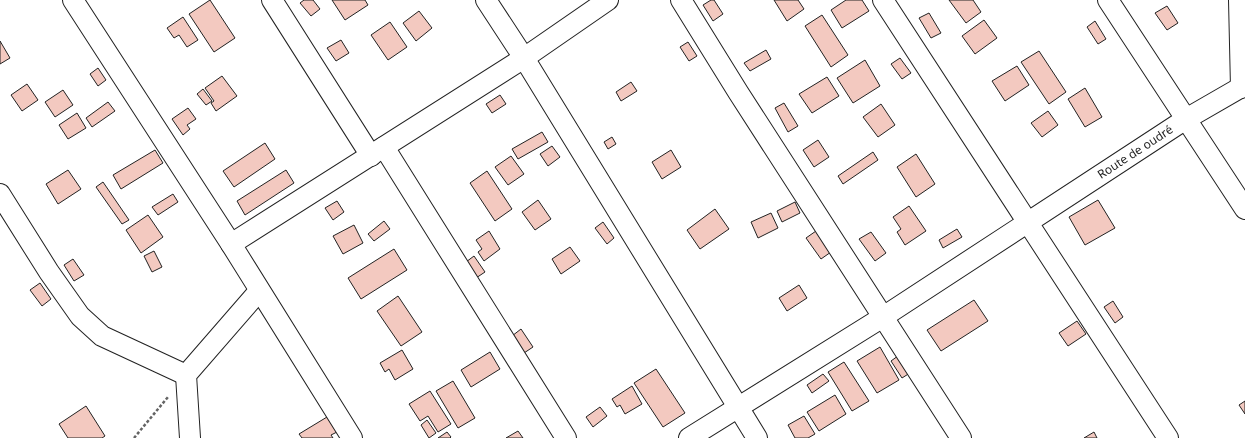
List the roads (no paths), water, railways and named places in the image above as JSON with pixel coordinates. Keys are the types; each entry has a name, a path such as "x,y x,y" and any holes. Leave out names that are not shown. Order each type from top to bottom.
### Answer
{"street":[{"path":"73,0 231,244 352,438"},
{"path":"272,0 377,151 566,438"},
{"path":"486,0 524,58 757,438"},
{"path":"231,244 524,58 608,0"},
{"path":"681,0 961,438"},
{"path":"883,0 1168,438"},
{"path":"1108,0 1245,209"},
{"path":"1239,0 1243,87"},
{"name":"Route de oudré","path":"689,438 883,317 1186,119 1243,87"},
{"path":"0,194 49,272 80,316 102,336 186,375"},
{"path":"190,438 186,375 259,290"}]}
